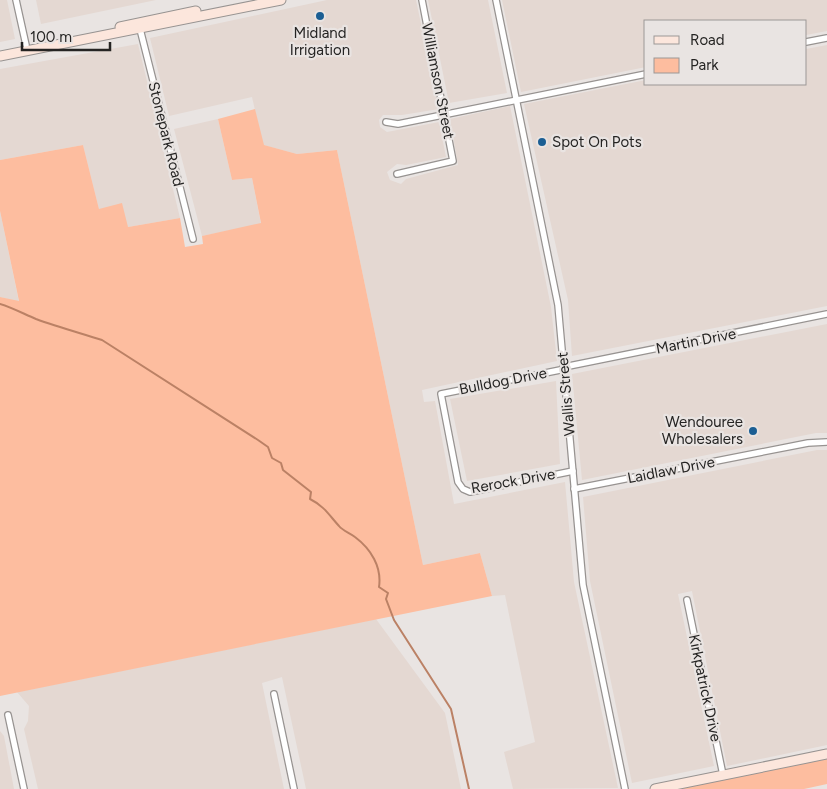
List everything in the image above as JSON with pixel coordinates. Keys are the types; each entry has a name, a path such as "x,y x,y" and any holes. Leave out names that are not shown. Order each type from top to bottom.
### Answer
{"main road":[{"path":"139,26 251,0"},
{"path":"0,51 26,48 281,0"},
{"path":"0,56 26,48"},
{"path":"655,789 827,754"}],"street":[{"path":"16,0 26,48"},
{"name":"Williamson Street","path":"397,174 453,161 422,0"},
{"name":"Wallis Street","path":"496,0 558,305 583,585 625,789"},
{"name":"Stonepark Road","path":"139,26 193,239"},
{"path":"807,42 827,38"},
{"path":"386,122 398,124 644,74"},
{"name":"Martin Drive","path":"565,368 827,314"},
{"name":"Bulldog Drive","path":"441,394 565,368"},
{"name":"Rerock Drive","path":"441,394 458,482 463,490 470,492 572,471"},
{"name":"Laidlaw Drive","path":"574,490 808,442 827,442"},
{"name":"Kirkpatrick Drive","path":"687,600 724,775"},
{"path":"274,694 294,789"},
{"path":"8,715 24,789"}],"shaded area":[{"path":"0,0 7,0 15,39 0,42"},
{"path":"36,0 156,0 41,24"},
{"path":"327,0 416,0 439,109 402,115 383,115 379,120 380,127 387,132 439,122 446,157 406,165 397,164 387,172 390,180 401,184 406,179 458,165 450,119 510,106 551,307 557,361 422,390 424,402 435,401 454,504 565,482 574,582 618,788 513,789 504,752 535,742 505,595 492,596 480,553 423,565 337,150 297,154 263,145 252,97 169,116 150,38"},
{"path":"428,0 488,0 507,93 449,103"},
{"path":"502,0 827,0 827,31 807,35 807,20 644,20 644,67 521,92"},
{"path":"138,44 180,218 128,227 99,209 83,145 0,160 0,69"},
{"path":"827,45 827,306 572,356 568,300 524,104 644,80 644,85 807,85 807,49"},
{"path":"218,119 232,180 252,178 261,224 202,236 174,129"},
{"path":"0,211 19,302 0,297"},
{"path":"827,324 827,433 816,433 582,480 572,374"},
{"path":"556,381 560,464 467,481 450,399"},
{"path":"817,450 827,450 827,745 727,766 692,591 678,594 714,766 632,783 590,581 583,497"},
{"path":"376,619 445,713 461,789 306,789 282,677 262,683 284,789 38,789 24,729 28,721 29,706 17,692"},
{"path":"0,731 4,736 14,789 0,789"}],"green space":[{"path":"255,109 264,145 297,154 337,150 423,565 480,553 492,596 0,696 0,297 19,301 0,211 0,160 83,145 99,209 122,203 128,227 180,218 185,247 203,244 202,236 261,223 252,178 232,180 218,119"},
{"path":"827,759 827,784 804,789 678,789"}],"waterway":[{"path":"0,304 44,322 102,340 258,440 268,447 272,458 281,463 283,470 311,492 310,499 323,508 341,528 366,547 374,559 379,572 379,587 388,593 386,599 394,620 451,709 469,789"}],"place":[{"name":"Midland Irrigation","path":"320,16"},
{"name":"Spot On Pots","path":"542,142"},
{"name":"Wendouree Wholesalers","path":"753,431"}]}
